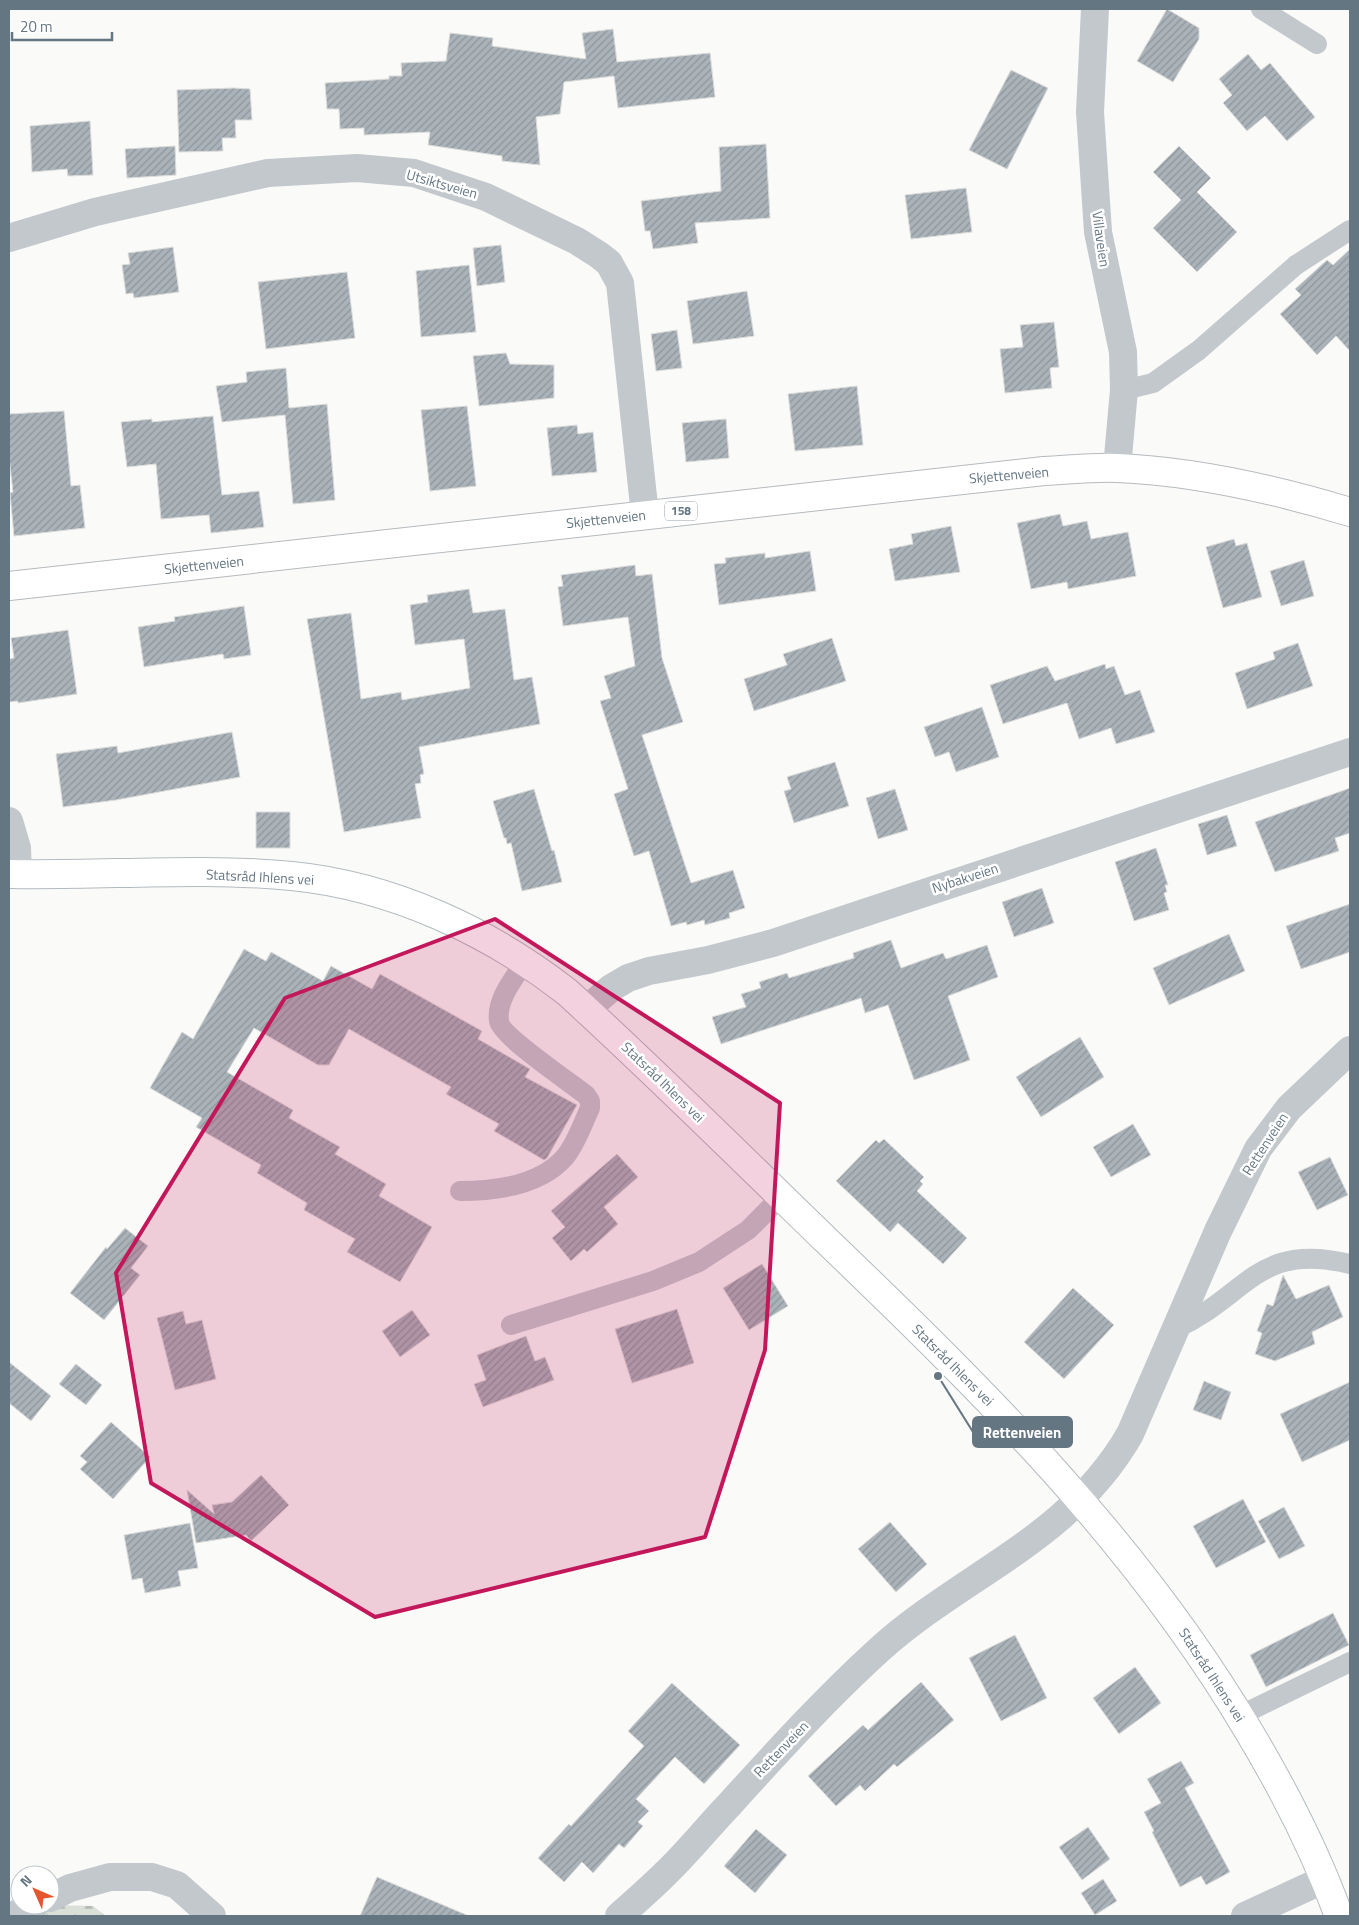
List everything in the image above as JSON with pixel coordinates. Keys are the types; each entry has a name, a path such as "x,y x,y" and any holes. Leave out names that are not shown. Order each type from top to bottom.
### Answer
{"street":[{"name":"Villaveien","path":"1095,9 1090,112 1098,232 1123,352 1124,390 1116,468"},
{"name":"Utsiktsveien","path":"9,238 95,212 268,173 357,168 414,173 486,197 577,241 609,262 616,272 620,283 645,515"},
{"name":"Skjettenveien","path":"9,586 1002,474 1116,468 1198,478 1249,487 1350,512"},
{"name":"Nybakveien","path":"586,1010 611,988 635,975 772,943 1350,752"},
{"path":"9,821 17,848 13,874"},
{"name":"Statsråd Ihlens vei","path":"13,874 229,873 316,879 364,890 430,912 496,944 567,992 930,1341 1026,1438 1080,1498 1152,1586 1240,1716 1298,1819 1325,1879 1338,1916"},
{"name":"Rettenveien","path":"619,1916 668,1872 781,1747 880,1649 945,1600 1034,1539 1080,1498 1110,1466 1130,1434 1237,1189 1258,1148 1289,1108 1350,1050"},
{"path":"60,1893 70,1888 110,1877 152,1877 177,1885 212,1916"},
{"path":"1244,1916 1325,1879"}],"lane":[{"path":"1261,9 1317,44"},
{"path":"1124,390 1154,383 1199,350 1296,266 1350,230"},
{"path":"460,1191 506,1188 548,1171 566,1157 590,1108 590,1101 586,1095 512,1038 499,1023 499,1010 503,999 525,962"},
{"path":"511,1325 661,1278 700,1262 748,1230 781,1197"},
{"path":"1175,1329 1214,1308 1251,1277 1277,1263 1298,1258 1321,1258 1350,1264"},
{"path":"1240,1716 1350,1662"}],"highlighted area":[{"path":"495,919 780,1103 765,1350 705,1537 375,1617 151,1483 116,1273 285,998"}],"green space":[{"path":"60,1905 93,1906 106,1916 9,1916 60,1915"}],"building":[{"path":"1167,9 1199,28 1199,39 1173,82 1137,61"},
{"path":"613,29 617,62 710,53 715,97 618,108 614,76 564,82 560,114 536,117 540,165 502,161 502,156 428,145 430,132 364,135 364,128 340,129 339,109 327,109 325,83 389,79 389,76 402,76 401,63 446,61 450,33 493,38 492,46 586,59 582,33"},
{"path":"1248,54 1261,70 1270,63 1315,117 1287,141 1265,116 1247,131 1223,103 1232,95 1219,79"},
{"path":"1011,70 1048,88 1007,169 969,150"},
{"path":"250,89 252,120 235,120 236,138 222,138 223,151 179,152 177,90"},
{"path":"90,121 93,175 68,176 67,169 32,172 30,126"},
{"path":"766,144 770,218 695,223 698,243 653,249 650,231 645,231 641,201 721,191 719,147"},
{"path":"175,146 176,175 127,178 125,149"},
{"path":"1179,146 1211,178 1197,192 1237,232 1197,272 1153,228 1181,200 1153,172"},
{"path":"966,188 972,232 911,239 905,195"},
{"path":"501,245 505,282 477,286 473,248"},
{"path":"173,247 179,292 134,298 133,293 126,294 122,265 130,264 128,253"},
{"path":"1350,249 1350,351 1336,336 1317,355 1280,314 1301,295 1295,289 1327,260 1333,265"},
{"path":"469,265 476,332 421,337 416,271"},
{"path":"347,272 355,338 266,349 258,282"},
{"path":"747,291 754,336 693,344 687,301"},
{"path":"1054,322 1059,367 1050,368 1052,388 1005,393 1000,349 1023,347 1020,325"},
{"path":"677,330 682,368 656,371 651,334"},
{"path":"506,353 510,364 554,365 554,398 479,406 473,356"},
{"path":"286,368 289,408 327,404 335,500 293,504 285,415 222,422 216,386 247,382 246,372"},
{"path":"857,386 863,445 795,451 788,394"},
{"path":"467,406 476,486 430,491 421,410"},
{"path":"64,411 71,486 80,485 85,528 14,536 10,493 13,492 9,457 9,414"},
{"path":"213,416 222,495 259,491 264,527 211,533 209,515 161,519 156,464 127,467 121,422 152,419 152,422"},
{"path":"726,419 729,458 686,462 682,423"},
{"path":"577,425 578,434 593,432 597,472 552,476 547,428"},
{"path":"1060,514 1063,526 1087,521 1091,539 1128,532 1136,576 1068,589 1067,582 1031,589 1017,523"},
{"path":"951,526 960,572 895,581 889,549 913,544 911,534"},
{"path":"1234,539 1236,546 1247,543 1262,597 1223,608 1206,547"},
{"path":"810,551 816,591 719,605 714,564 726,563 725,558 765,553 765,558"},
{"path":"1304,560 1314,596 1281,606 1270,571"},
{"path":"635,565 636,576 652,574 662,658 683,722 642,735 691,883 733,870 745,908 729,913 730,918 705,925 704,920 687,925 686,922 671,926 649,851 634,856 614,794 628,789 600,701 611,698 604,676 635,666 628,617 563,626 558,587 563,586 561,575"},
{"path":"469,589 473,613 505,609 514,680 532,677 540,724 419,747 424,774 420,775 421,783 415,784 421,818 344,832 307,619 351,613 361,699 401,692 402,700 470,688 464,639 415,645 410,605 428,602 427,595"},
{"path":"244,606 251,655 224,659 223,654 144,667 138,627 175,621 174,617"},
{"path":"68,630 77,694 18,703 18,701 9,702 9,659 14,658 11,638"},
{"path":"832,638 846,681 754,711 744,679 787,665 783,654"},
{"path":"1298,643 1313,686 1247,709 1235,673 1275,659 1273,652"},
{"path":"1105,664 1106,669 1114,666 1125,695 1140,690 1155,732 1116,744 1111,728 1079,739 1067,703 1003,724 990,685 1047,666 1055,681"},
{"path":"982,707 999,757 956,772 949,752 935,757 924,727"},
{"path":"232,732 240,777 116,800 63,807 56,754 117,746 118,753"},
{"path":"835,762 849,806 794,823 784,791 791,789 787,777"},
{"path":"1350,788 1350,833 1335,838 1339,851 1275,872 1255,822"},
{"path":"534,789 552,851 554,850 562,882 522,891 511,843 507,844 506,838 504,838 493,801"},
{"path":"895,789 908,830 878,839 866,798"},
{"path":"256,812 290,812 290,848 256,848"},
{"path":"1227,815 1237,846 1207,855 1198,824"},
{"path":"1156,848 1168,885 1165,885 1167,892 1164,893 1169,910 1134,921 1115,862"},
{"path":"1042,888 1054,923 1014,937 1002,902"},
{"path":"1350,904 1350,952 1301,969 1286,926"},
{"path":"1229,934 1245,971 1169,1005 1153,968"},
{"path":"891,940 901,968 943,953 946,959 987,945 998,977 948,996 970,1060 914,1080 888,1005 865,1013 861,998 721,1044 712,1017 746,1007 741,994 761,988 759,982 787,973 789,978 854,958 853,953"},
{"path":"244,949 266,961 271,952 323,981 331,966 372,989 380,974 482,1031 478,1039 530,1069 525,1077 577,1105 547,1158 544,1160 494,1131 499,1124 446,1094 451,1087 349,1029 329,1065 318,1065 254,1028 227,1072 293,1110 289,1118 340,1147 335,1154 386,1184 379,1196 432,1227 400,1282 347,1252 355,1239 304,1210 307,1203 257,1173 261,1165 196,1127 202,1118 150,1088 182,1032 193,1039"},
{"path":"1080,1037 1104,1077 1041,1117 1016,1077"},
{"path":"1133,1124 1151,1155 1111,1177 1093,1147"},
{"path":"884,1139 924,1177 920,1181 923,1184 917,1191 967,1238 943,1264 898,1223 890,1232 836,1181 876,1140 879,1143"},
{"path":"617,1154 638,1177 604,1207 618,1224 587,1252 584,1249 571,1261 552,1238 565,1227 551,1211"},
{"path":"1330,1157 1348,1195 1317,1210 1298,1172"},
{"path":"125,1228 148,1246 131,1268 140,1275 104,1320 70,1293 106,1247 107,1249"},
{"path":"762,1264 788,1306 749,1330 723,1288"},
{"path":"1283,1275 1296,1299 1329,1285 1343,1317 1312,1332 1315,1344 1275,1361 1255,1354 1262,1333 1257,1331 1267,1304 1273,1306"},
{"path":"1073,1288 1114,1325 1064,1379 1024,1342"},
{"path":"677,1309 694,1363 632,1383 615,1329"},
{"path":"412,1310 430,1335 400,1357 382,1331"},
{"path":"183,1311 186,1324 202,1320 216,1379 175,1390 157,1318"},
{"path":"526,1336 535,1361 545,1357 554,1380 483,1407 474,1384 486,1380 477,1355"},
{"path":"9,1362 51,1396 31,1421 9,1403"},
{"path":"76,1364 102,1385 86,1405 59,1384"},
{"path":"1204,1381 1231,1392 1221,1420 1193,1410"},
{"path":"1350,1382 1350,1440 1302,1462 1280,1414"},
{"path":"111,1422 150,1457 113,1499 80,1469 87,1462 80,1456"},
{"path":"261,1475 289,1505 251,1541 246,1535 196,1543 187,1490 214,1514 212,1505 232,1502"},
{"path":"1243,1499 1266,1542 1216,1568 1193,1526"},
{"path":"1284,1507 1305,1546 1279,1559 1258,1521"},
{"path":"890,1522 927,1564 896,1592 858,1549"},
{"path":"190,1523 198,1568 178,1571 181,1586 145,1593 142,1578 132,1580 124,1535"},
{"path":"1333,1613 1349,1645 1266,1687 1250,1655"},
{"path":"1015,1635 1047,1698 1001,1721 969,1658"},
{"path":"1135,1667 1161,1703 1119,1734 1093,1698"},
{"path":"921,1682 954,1720 897,1767 894,1764 865,1791 860,1785 836,1806 808,1776 863,1725 868,1730"},
{"path":"672,1683 740,1745 704,1784 675,1757 636,1799 649,1811 638,1822 643,1826 624,1848 619,1844 593,1873 582,1862 564,1882 538,1858 569,1824 571,1826 644,1746 628,1731"},
{"path":"1181,1761 1194,1783 1185,1788 1230,1872 1206,1885 1201,1876 1180,1887 1144,1812 1161,1803 1147,1779"},
{"path":"1088,1827 1110,1859 1082,1880 1059,1847"},
{"path":"756,1829 787,1855 755,1893 724,1866"},
{"path":"377,1877 469,1916 360,1916"},
{"path":"1103,1879 1117,1901 1095,1915 1081,1893"}],"place":[{"name":"Rettenveien","path":"938,1376"}]}
